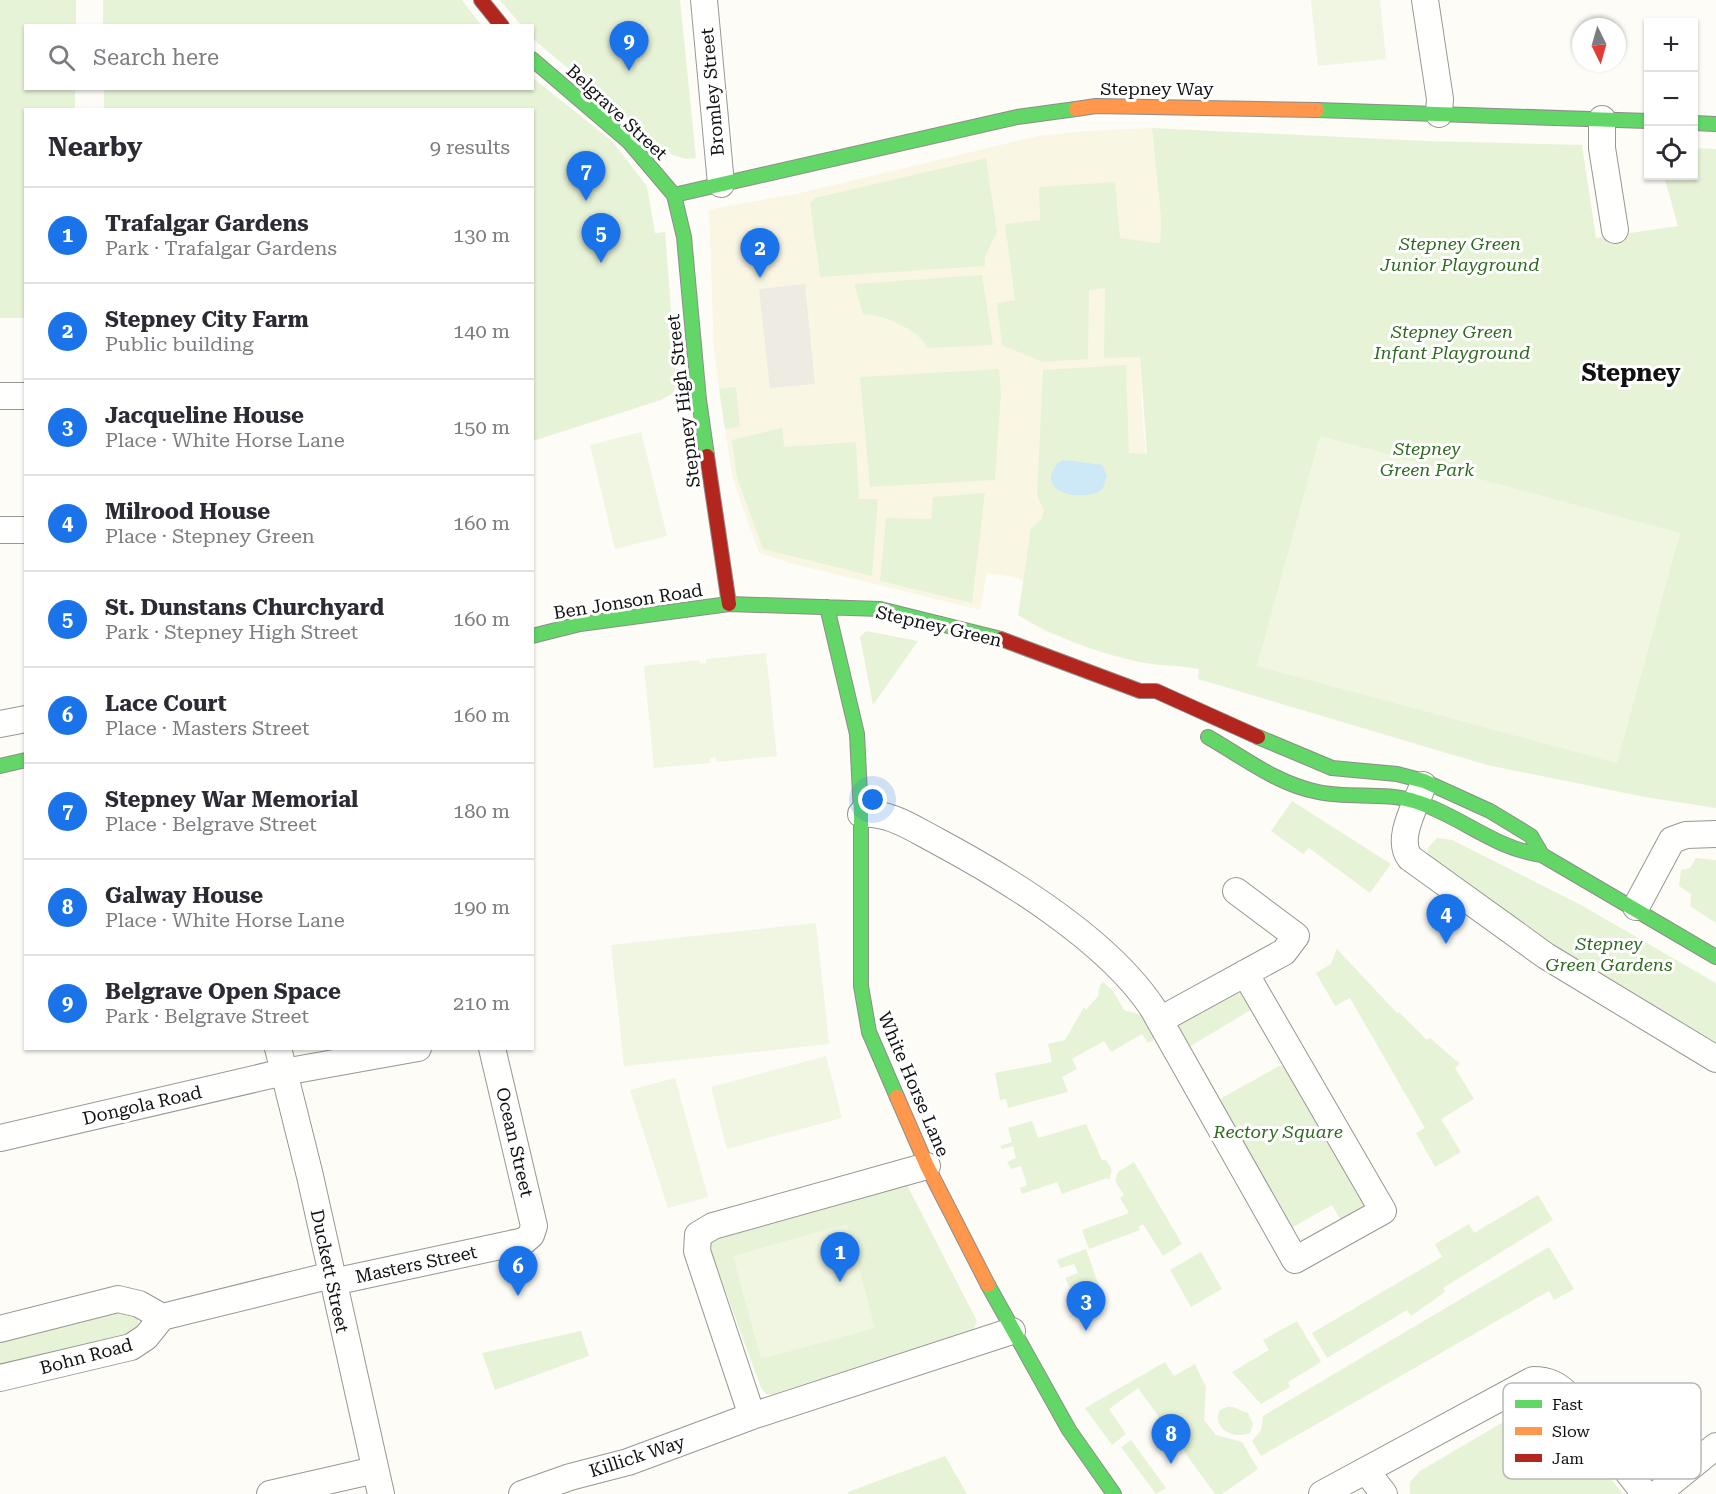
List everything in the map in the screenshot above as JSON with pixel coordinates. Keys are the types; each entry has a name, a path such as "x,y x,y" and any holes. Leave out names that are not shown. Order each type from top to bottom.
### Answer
{"main road":[{"path":"481,0 500,24"},
{"name":"Belgrave Street","path":"534,61 629,142 674,195"},
{"name":"Stepney Way","path":"674,195 1017,117 1069,108 1096,106 1239,107 1644,121"},
{"path":"1698,123 1716,124"},
{"name":"Stepney High Street","path":"674,195 682,229 699,400 729,603"},
{"name":"Stepney Green","path":"729,603 880,609 972,631 1105,676 1140,692 1150,704"},
{"name":"Ben Jonson Road","path":"534,636 580,624 729,603"},
{"name":"White Horse Lane","path":"827,607 857,734 861,814 860,953 863,1008 873,1042 927,1166 1012,1331 1069,1430 1114,1494"},
{"name":"Stepney Green","path":"1140,692 1156,691 1286,752 1332,768 1397,774 1421,792 1522,854 1542,855 1636,907 1716,957"},
{"name":"Stepney Green","path":"1198,730 1261,768 1299,786 1318,792 1421,792 1490,811 1530,836 1542,855"},
{"path":"0,766 24,760"}],"street":[{"name":"Bromley Street","path":"704,0 721,184"},
{"path":"1425,0 1440,99 1439,114"},
{"path":"1602,119 1602,148 1615,230"},
{"path":"0,396 24,396"},
{"path":"0,530 24,530"},
{"path":"0,724 24,719"},
{"path":"1421,792 1406,838 1406,853 1410,858 1546,956 1716,1059"},
{"path":"861,814 887,815 1002,877 1041,903 1131,978 1160,1020 1295,1260 1383,1211 1245,973"},
{"path":"1636,907 1669,844 1676,837 1716,834"},
{"path":"1160,1020 1284,952 1296,936 1236,891"},
{"name":"Dongola Road","path":"0,1138 281,1060 395,1050"},
{"name":"Ocean Street","path":"492,1050 534,1226 531,1235"},
{"name":"Duckett Street","path":"281,1060 378,1482"},
{"path":"752,1416 697,1251 698,1235 713,1226 927,1166"},
{"name":"Masters Street","path":"332,1278 524,1241 531,1235"},
{"path":"0,1329 118,1299 139,1304 162,1317 332,1278"},
{"name":"Bohn Road","path":"0,1378 130,1347 146,1337 162,1317"},
{"name":"Killick Way","path":"522,1494 570,1477 628,1462 752,1416 1012,1331"},
{"path":"1525,1383 1533,1380 1546,1380 1552,1383"},
{"path":"1322,1494 1367,1472 1503,1394"},
{"path":"1701,1458 1716,1446"},
{"path":"1367,1472 1384,1494"},
{"path":"1633,1479 1645,1494"},
{"path":"1657,1494 1675,1479"},
{"path":"270,1494 378,1482"}],"shaded area":[{"path":"1152,128 1161,219 1160,243 1140,355 1143,427 1156,522 1140,662 1044,631 1018,615 1025,581 1013,577 987,573 980,610 790,563 759,553 733,480 725,429 714,351 709,211 800,193 1038,136"},
{"path":"805,284 815,384 770,388 759,289"}],"green space":[{"path":"0,0 76,0 76,24 24,24 24,90 75,90 75,108 24,108 24,318 0,318"},
{"path":"103,0 462,0 480,24 103,24"},
{"path":"500,0 680,0 696,158 686,159 672,155 534,40 534,24 520,24"},
{"path":"1311,0 1380,0 1386,59 1318,66"},
{"path":"534,79 612,141 647,186 655,233 665,232 677,385 672,394 661,400 534,441 534,108 104,108 104,90 534,90"},
{"name":"Stepney Green Park","path":"1152,128 1425,141 1582,145 1596,238 1678,226 1665,180 1698,180 1698,148 1716,149 1716,808 1645,797 1487,765 1198,679 1199,669 1139,662 1092,649 1061,637 1018,615 1031,529 1041,519 1044,510 1037,496 1043,370 1126,365 1129,453 1147,454 1140,357 1104,358 1105,288 1089,290 1088,359 1043,362 1002,345 997,303 1015,300 1005,224 1040,220 1039,187 1115,182 1120,238 1160,243 1161,219"},
{"path":"986,158 997,232 985,257 985,266 820,277 810,203 815,198"},
{"path":"982,275 993,345 927,348 917,335 900,324 863,314 854,284"},
{"path":"999,369 1001,393 995,480 870,487 860,377"},
{"path":"736,387 740,427 725,429 719,389"},
{"path":"782,428 784,447 856,442 859,499 878,499 872,576 763,549 737,478 732,440"},
{"path":"641,432 667,536 615,549 590,445"},
{"path":"1320,436 1680,533 1617,763 1257,666"},
{"path":"985,493 972,603 880,581 886,518 931,519 933,497"},
{"path":"866,631 918,641 873,705 860,637"},
{"path":"766,653 777,756 717,762 716,757 710,758 710,763 654,768 644,666 699,660 700,664 706,663 706,659"},
{"path":"1292,801 1391,864 1370,893 1309,848 1303,854 1271,831"},
{"name":"Stepney Green Gardens","path":"1437,838 1452,840 1581,905 1716,983 1716,1048 1596,979 1427,856 1428,848"},
{"path":"1696,858 1716,860 1716,923 1690,906 1691,894 1679,886 1681,870 1690,868"},
{"path":"816,923 829,1044 624,1066 611,945"},
{"path":"1337,949 1397,1013 1399,1012 1427,1040 1430,1038 1460,1064 1455,1068 1474,1099 1441,1119 1461,1152 1435,1167 1416,1133 1425,1128 1350,998 1335,1006 1316,973 1331,964"},
{"path":"1102,981 1113,991 1124,1010 1145,1016 1157,1038 1148,1043 1142,1034 1111,1052 1104,1041 1072,1059 1077,1069 1062,1077 1068,1092 1008,1108 1006,1099 1000,1100 995,1073 1052,1062 1048,1044 1065,1040 1084,1007 1086,1010 1099,995"},
{"path":"1235,988 1245,991 1254,1008 1189,1047 1178,1029 1181,1019"},
{"path":"826,1056 842,1118 727,1149 711,1087"},
{"name":"Rectory Square","path":"1279,1066 1288,1067 1366,1202 1365,1208 1341,1221 1332,1205 1288,1230 1218,1110 1222,1098"},
{"path":"675,1078 708,1197 668,1208 630,1090"},
{"path":"1032,1121 1038,1138 1086,1124 1102,1160 1106,1160 1112,1170 1109,1180 1107,1178 1062,1194 1057,1182 1022,1194 1020,1188 1027,1185 1021,1166 1011,1169 1007,1162 1016,1158 1013,1146 1002,1149 1000,1146 1012,1142 1008,1128"},
{"path":"1134,1162 1182,1244 1163,1256 1143,1224 1138,1227 1140,1230 1089,1249 1082,1230 1129,1213 1120,1198 1124,1195 1115,1181 1118,1172"},
{"path":"907,1185 977,1321 974,1329 773,1394 766,1394 761,1388 708,1243 711,1238"},
{"path":"1538,1195 1553,1220 1443,1288 1445,1292 1411,1316 1407,1310 1327,1358 1312,1333 1442,1257 1435,1244 1469,1224 1474,1233"},
{"path":"847,1224 875,1328 761,1359 733,1256"},
{"path":"1549,1247 1574,1289 1554,1300 1549,1291 1261,1456 1252,1441 1261,1430 1263,1416"},
{"path":"1086,1249 1100,1289 1098,1295 1089,1299 1082,1283 1070,1288 1065,1278 1078,1273 1074,1264 1060,1268 1057,1260"},
{"path":"1201,1252 1222,1289 1191,1307 1170,1270"},
{"path":"121,1310 136,1314 138,1325 132,1335 0,1368 0,1338"},
{"path":"1297,1321 1321,1362 1288,1382 1290,1387 1261,1404 1232,1372 1269,1350 1263,1340"},
{"path":"581,1331 589,1356 495,1390 482,1353"},
{"path":"1165,1362 1174,1376 1195,1364 1206,1387 1204,1420 1216,1435 1242,1442 1258,1469 1222,1494 1215,1494 1138,1388 1109,1409 1126,1434 1112,1445 1085,1408"},
{"path":"1227,1407 1248,1413 1253,1424 1250,1433 1231,1434 1221,1427 1218,1416 1220,1410"},
{"path":"1503,1422 1503,1479 1611,1479 1623,1494 1410,1494 1410,1482 1420,1471"},
{"path":"1131,1440 1166,1488 1156,1494 1121,1447"},
{"path":"945,1456 967,1494 848,1494 848,1492"}],"water":[{"path":"1065,460 1102,465 1107,475 1103,488 1098,492 1082,495 1064,493 1057,489 1052,483 1051,476 1057,463"}],"traffic: fast":[{"path":"534,61 629,142 674,195 684,237 699,400 707,456"},
{"path":"674,195 1017,117 1076,109"},
{"path":"1317,110 1644,121"},
{"path":"1698,123 1716,124"},
{"path":"534,636 580,624 729,604 880,609 1001,639"},
{"path":"827,607 857,734 861,814 861,986 869,1032 897,1097"},
{"path":"1208,737 1288,783 1330,794 1393,797 1417,802 1509,846 1542,855 1716,957"},
{"path":"1258,737 1332,768 1397,774 1424,781 1490,811 1531,836 1542,855"},
{"path":"0,766 24,760"},
{"path":"988,1285 1069,1430 1114,1494"}],"traffic: slow":[{"path":"1076,109 1096,106 1317,110"},
{"path":"897,1097 927,1166 988,1285"}],"traffic: jam":[{"path":"481,0 500,24"},
{"path":"707,456 729,604"},
{"path":"1001,639 1140,691 1156,691 1258,737"}],"place":[{"name":"Belgrave Open Space","path":"629,71"},
{"name":"Stepney War Memorial","path":"586,201"},
{"name":"St. Dunstans Churchyard","path":"601,263"},
{"name":"Stepney City Farm","path":"760,278"},
{"name":"Milrood House","path":"1446,944"},
{"name":"Trafalgar Gardens","path":"840,1282"},
{"name":"Lace Court","path":"518,1296"},
{"name":"Jacqueline House","path":"1086,1331"},
{"name":"Galway House","path":"1171,1464"}],"district":[{"name":"Stepney","path":"1631,373"}],"park label":[{"name":"Stepney Green Junior Playground","path":"1460,253"},
{"name":"Stepney Green Infant Playground","path":"1452,341"}]}
